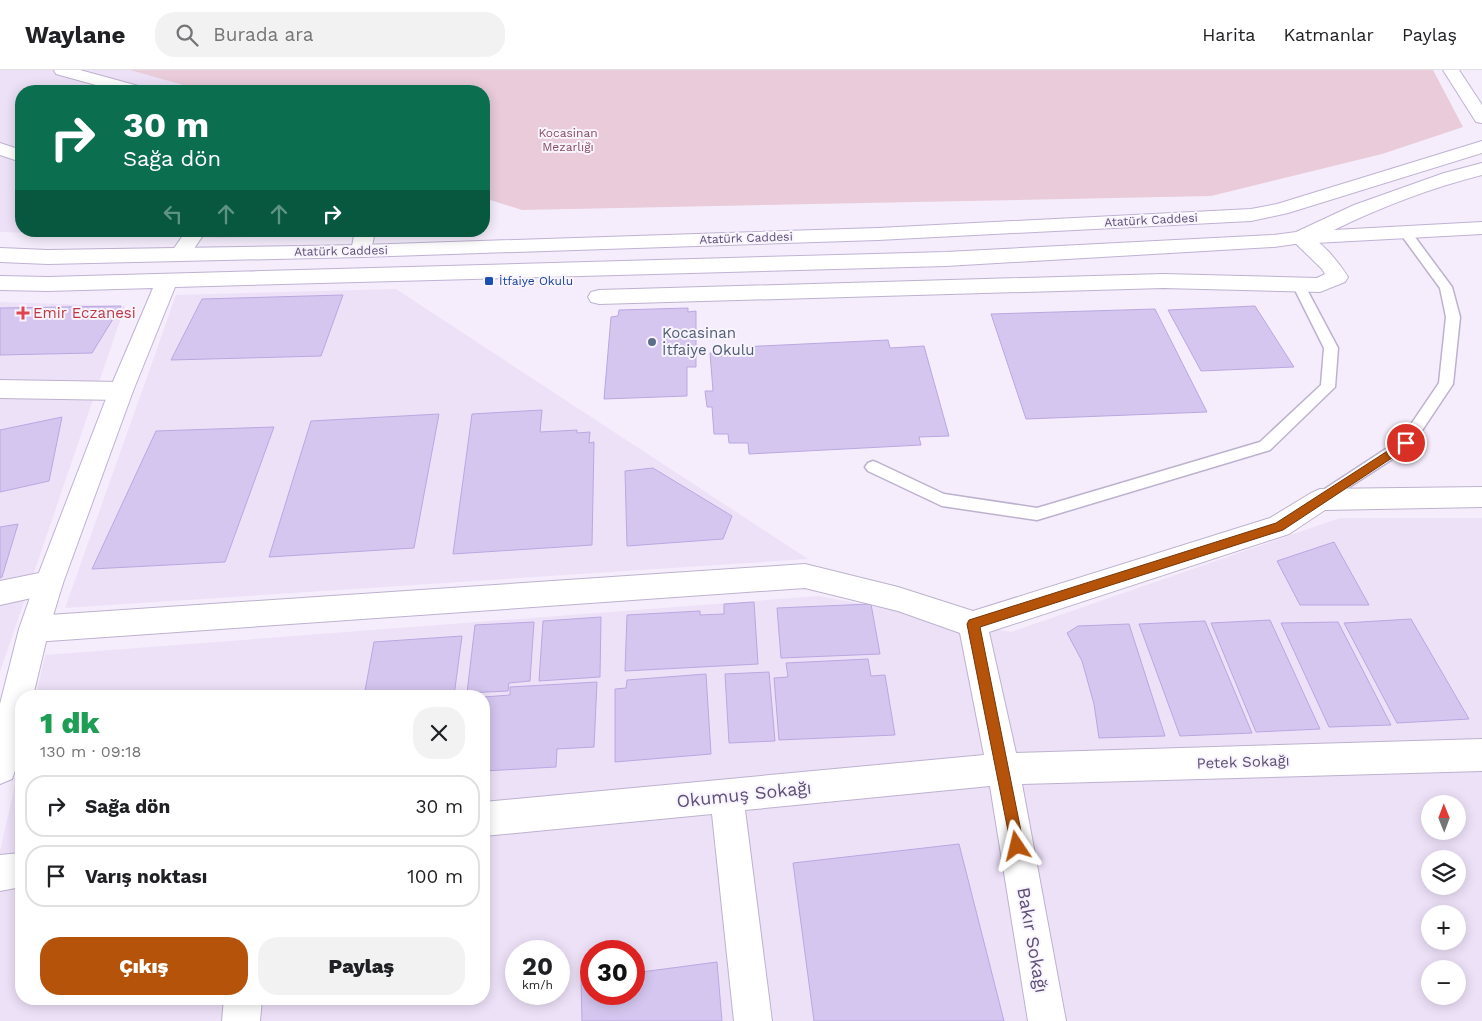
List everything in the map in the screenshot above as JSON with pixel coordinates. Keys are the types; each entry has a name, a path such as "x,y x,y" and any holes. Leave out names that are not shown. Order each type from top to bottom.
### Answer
{"street":[{"path":"62,70 115,85"},
{"path":"1451,70 1482,118"},
{"name":"Atatürk Caddesi","path":"0,256 48,257 180,254 363,241 878,234 1251,216 1281,209 1482,147"},
{"path":"0,149 15,154"},
{"path":"1300,238 1361,209 1451,177 1482,169"},
{"path":"599,296 1163,281 1320,285 1337,277 1330,265 1300,238 1281,209"},
{"path":"0,283 48,284 167,281 946,259 1274,242 1300,238 1482,228"},
{"path":"180,254 192,237"},
{"path":"19,690 34,629 49,583 121,391 167,281"},
{"path":"0,390 121,391"},
{"path":"34,629 805,576 898,600 974,624 1279,526 1320,500 1482,497"},
{"path":"0,593 49,583"},
{"name":"Bakır Sokağı","path":"974,624 1003,769 1047,1021"},
{"path":"0,768 15,707"},
{"name":"Petek Sokağı","path":"1003,769 1482,755"},
{"name":"Okumuş Sokağı","path":"490,818 1003,769"},
{"path":"727,796 753,1021"},
{"path":"0,873 15,871"},
{"path":"241,1021 242,1005"}],"lane":[{"path":"1320,500 1406,443 1446,384 1453,317 1446,287 1405,232"},
{"path":"873,467 942,500 1037,514 1265,446 1328,387 1331,348 1298,284"}],"shaded area":[{"path":"0,70 130,70 183,85 15,85 15,232 0,232"},
{"path":"182,237 259,237 218,238"},
{"path":"396,289 808,559 65,608 176,295"},
{"path":"0,302 125,306 0,672"},
{"path":"1340,518 1482,518 1482,1021 0,1021 0,851 15,785 15,1005 490,1005 490,690 37,690 45,655 819,596 1011,632"}],"green space":[{"name":"Kocasinan Mezarlığı","path":"130,70 1433,70 1463,127 1382,154 1211,196 522,210 490,200 490,85 183,85"}],"building":[{"path":"343,295 321,356 171,360 202,299"},
{"path":"121,306 92,353 0,355 0,308"},
{"path":"1255,306 1294,367 1201,371 1168,310"},
{"name":"Kocasinan İtfaiye Okulu","path":"688,308 688,312 696,311 696,367 687,367 687,396 604,399 611,317 618,316 619,310"},
{"path":"1155,309 1207,412 1026,419 991,314"},
{"path":"888,340 890,348 924,346 949,436 919,437 921,445 749,454 748,443 729,443 728,434 714,434 712,407 707,407 705,391 713,391 710,353 740,352 740,347"},
{"path":"542,410 540,432 577,430 577,433 590,432 589,443 594,442 592,545 453,554 472,414"},
{"path":"439,414 414,548 269,557 311,421"},
{"path":"62,417 49,481 0,492 0,430"},
{"path":"274,427 225,562 92,569 156,431"},
{"path":"653,468 732,516 723,539 627,546 625,471"},
{"path":"18,524 2,577 0,578 0,527"},
{"path":"1334,542 1369,605 1300,605 1277,561"},
{"path":"754,602 758,664 625,671 627,615 700,611 700,615 724,614 724,604"},
{"path":"871,604 880,654 781,658 777,608"},
{"path":"601,617 600,677 539,681 543,621"},
{"path":"1411,619 1469,719 1397,723 1344,623"},
{"path":"1270,620 1320,729 1256,732 1211,623"},
{"path":"1205,621 1252,733 1180,736 1139,624"},
{"path":"534,622 530,681 509,683 508,691 467,690 475,625"},
{"path":"1338,622 1391,725 1329,727 1281,623"},
{"path":"1129,624 1165,736 1099,738 1094,704 1082,661 1067,633 1078,626"},
{"path":"462,636 455,690 365,690 374,642"},
{"path":"868,659 871,676 885,675 895,735 779,740 774,678 788,677 786,663"},
{"path":"769,672 775,741 729,743 725,674"},
{"path":"706,674 711,754 615,762 615,689 626,688 627,680"},
{"path":"597,682 594,747 557,749 556,767 490,771 490,697 510,695 510,687"},
{"path":"959,844 1004,1021 814,1021 793,863"},
{"path":"717,962 722,1021 582,1021 582,1005 645,1005 645,972"}],"place":[{"name":"İtfaiye Okulu","path":"489,281"},
{"name":"Emir Eczanesi","path":"23,313"},
{"name":"Kocasinan İtfaiye Okulu","path":"652,342"}],"route":[{"path":"1017,846 974,624 1279,526 1406,443"}]}
